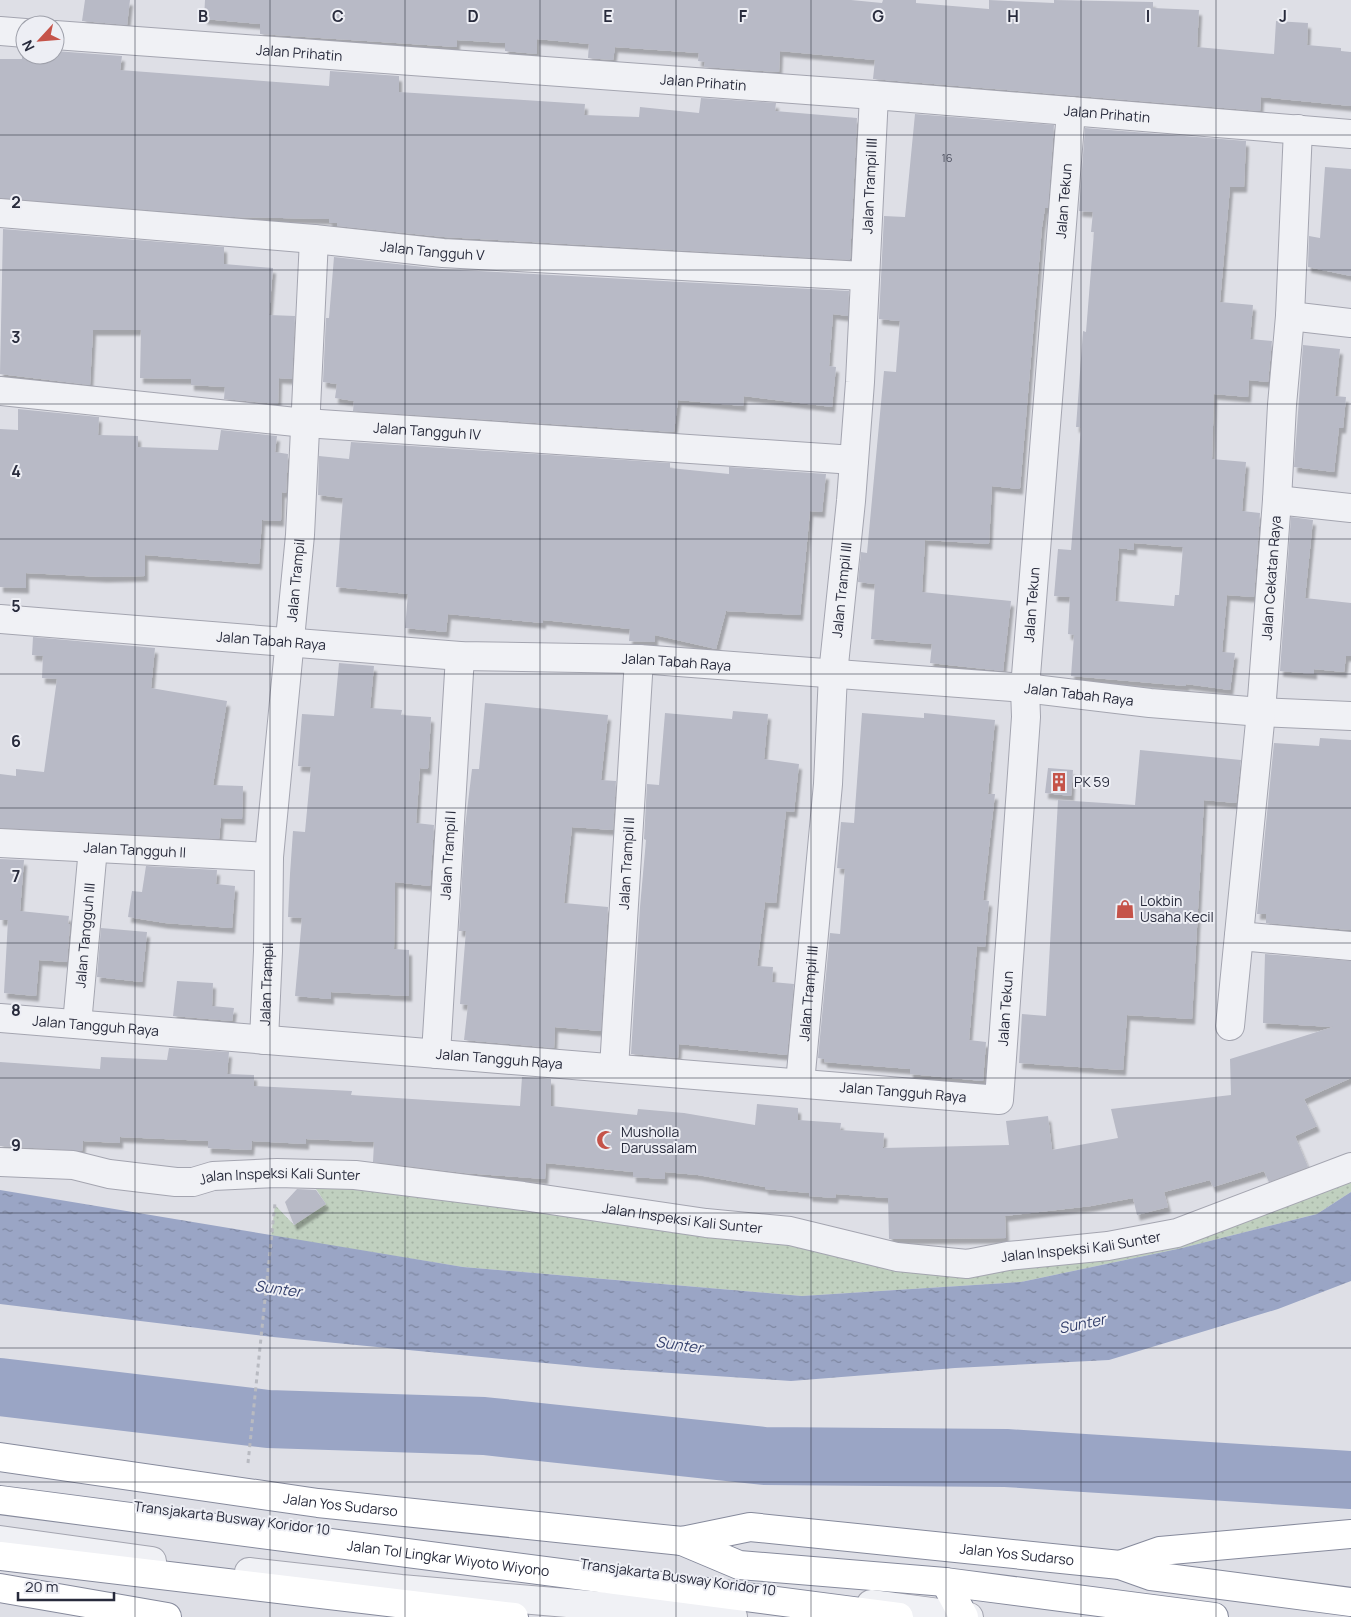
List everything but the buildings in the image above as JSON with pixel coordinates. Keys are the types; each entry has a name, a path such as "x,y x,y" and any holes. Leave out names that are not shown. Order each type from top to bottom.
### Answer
{"highway":[{"name":"Jalan Yos Sudarso","path":"0,1457 318,1503 682,1541 738,1565 945,1582 1214,1617"},
{"name":"Jalan Tol Lingkar Wiyoto Wiyono","path":"0,1500 898,1617"},
{"name":"Jalan Yos Sudarso","path":"682,1541 750,1526 1120,1565 1151,1576 1351,1602"},
{"path":"1120,1565 1160,1551 1351,1534"},
{"path":"0,1556 514,1617"},
{"path":"945,1582 964,1617"},
{"path":"7,1589 167,1617"}],"street":[{"path":"0,31 15,32"},
{"name":"Jalan Prihatin","path":"65,36 874,95 1351,134"},
{"name":"Jalan Trampil III","path":"800,1083 828,784 833,674 854,460 874,95"},
{"name":"Jalan Tekun","path":"999,1100 1026,717 1025,688 1071,111"},
{"name":"Jalan Cekatan Raya","path":"1230,1026 1261,712 1290,316 1298,129"},
{"name":"Jalan Tangguh V","path":"0,213 314,239 453,254 864,276"},
{"name":"Jalan Trampil","path":"264,1040 268,951 269,858 300,535 314,239"},
{"path":"1290,316 1351,323"},
{"name":"Jalan Tangguh IV","path":"0,391 305,423 854,460"},
{"path":"1277,500 1351,508"},
{"name":"Jalan Tabah Raya","path":"0,619 290,644 460,656 639,659 1025,688 1150,703 1261,712 1351,716"},
{"name":"Jalan Trampil I","path":"436,1054 460,656"},
{"name":"Jalan Trampil II","path":"614,1068 639,659"},
{"name":"Jalan Tangguh II","path":"0,843 269,858"},
{"name":"Jalan Tangguh III","path":"78,1024 94,848"},
{"path":"1239,936 1351,946"},
{"name":"Jalan Tangguh Raya","path":"0,1018 999,1100"},
{"name":"Jalan Inspeksi Kali Sunter","path":"0,1162 73,1166 109,1174 176,1182 193,1182 213,1176 276,1173 355,1175 523,1196 706,1223 790,1231 897,1257 968,1264 1008,1256 1108,1246 1177,1233 1351,1167"},
{"name":"Transjakarta Busway Koridor 10","path":"0,1489 416,1541 969,1617"},
{"path":"0,1540 156,1561 401,1589 733,1617"}],"path":[{"path":"251,1432 275,1204"}],"green space":[{"path":"1351,1167 1351,1192 1317,1214 1182,1248 1021,1282 802,1296 463,1267 271,1236 275,1205 294,1225 326,1204 306,1174 897,1257 1108,1246"}],"water":[{"name":"Sunter","path":"0,1190 463,1267 802,1296 1021,1282 1182,1248 1317,1214 1351,1192 1351,1281 1278,1309 1109,1360 955,1368 791,1381 597,1368 273,1337 0,1304"}],"waterway":[{"path":"0,1387 268,1419 484,1426 764,1456 1006,1458 1351,1480"}],"place":[{"name":"PK 59","path":"1059,782"},
{"name":"Lokbin Usaha Kecil","path":"1125,909"},
{"name":"Musholla Darussalam","path":"606,1140"}]}
